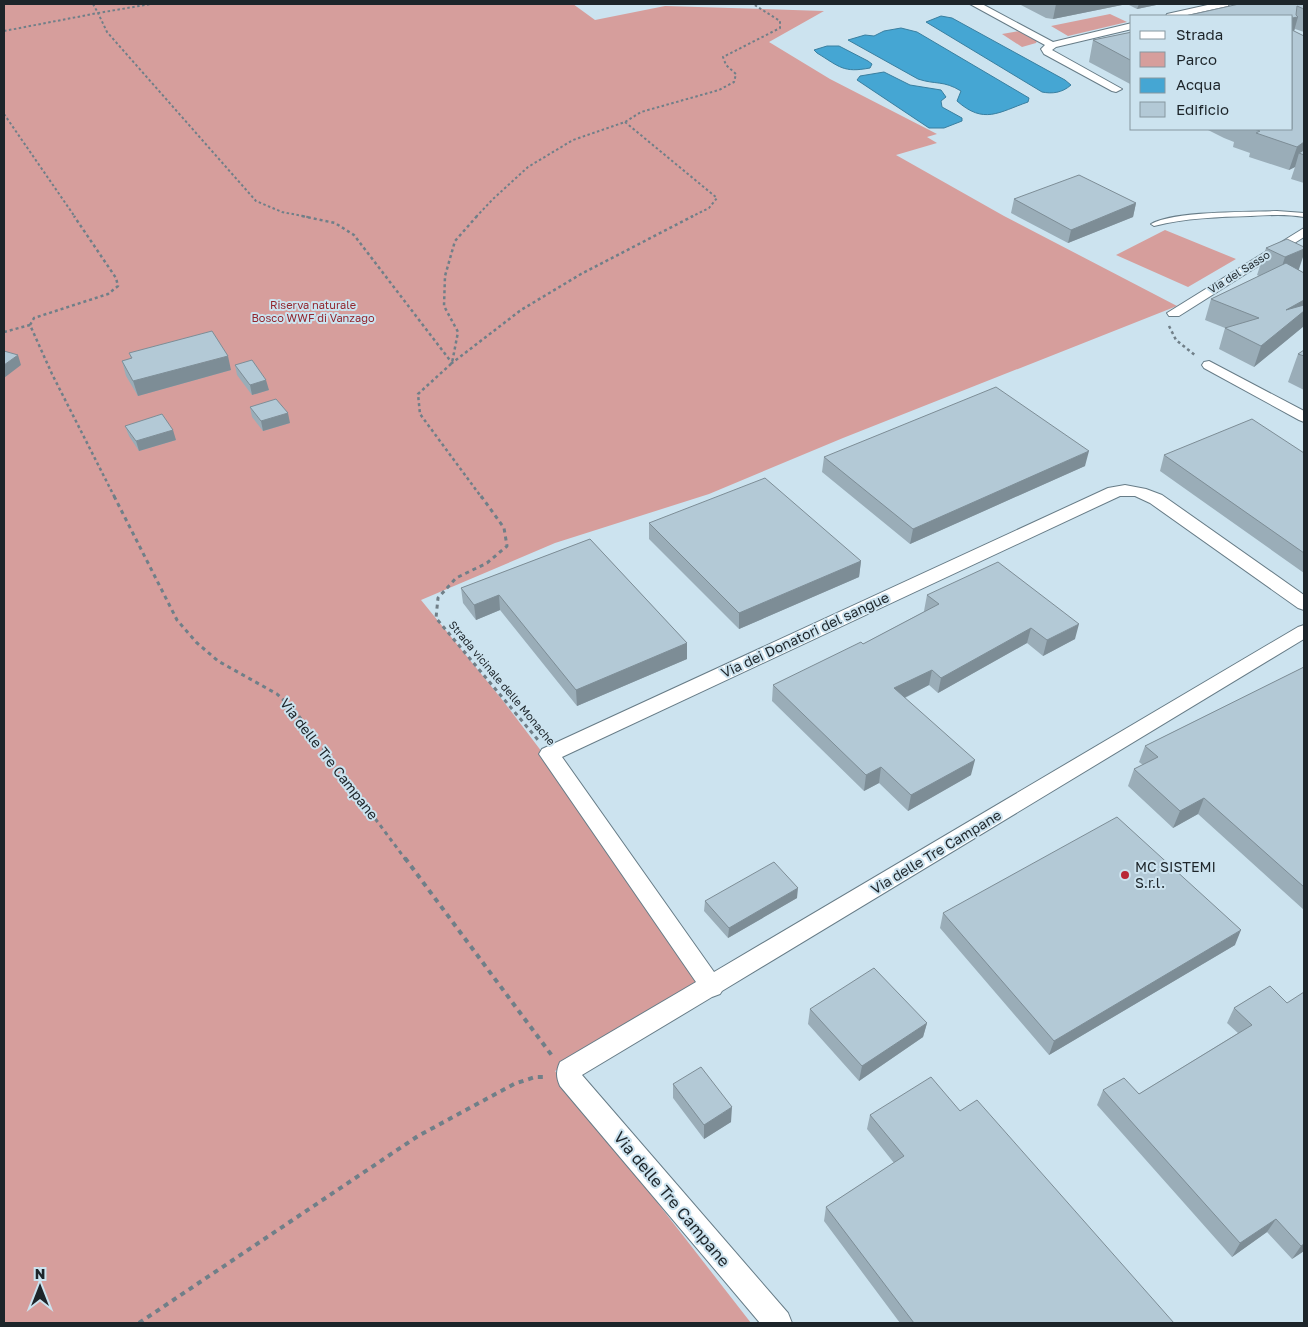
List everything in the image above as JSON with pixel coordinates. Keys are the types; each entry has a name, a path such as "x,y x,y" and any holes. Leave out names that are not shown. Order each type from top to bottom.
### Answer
{"street":[{"path":"975,4 1052,45"},
{"path":"1176,15 1224,4"},
{"path":"1116,89 1048,52 1047,47 1130,26"},
{"name":"Via del Sasso","path":"1174,313 1304,232"},
{"path":"1209,365 1304,417"},
{"name":"Via dei Donatori del sangue","path":"549,754 1119,491 1134,490 1156,499 1304,604"},
{"name":"Via delle Tre Campane","path":"778,1323 570,1076 571,1069 712,987 1304,630"},
{"path":"549,754 712,987"}],"lane":[{"path":"1154,224 1183,218 1228,215 1293,213 1304,215"}],"path":[{"path":"93,4 107,32 256,201 282,212 335,223 354,235 452,362"},
{"path":"4,31 151,4"},
{"path":"452,362 458,332 444,306 445,276 455,241 493,199 528,167 573,140 625,122 642,112 719,90 734,82 736,74 726,65 723,57 780,28 780,21 753,4"},
{"path":"4,114 110,270 118,286 108,294 34,318 30,325 4,332"},
{"path":"452,362 520,310 581,274 709,208 717,198 625,122"},
{"path":"1174,313 1169,317 1170,332 1180,345 1209,365"},
{"name":"Via delle Tre Campane","path":"30,325 52,374 177,620 196,642 218,661 277,694 295,711 561,1067 570,1076"},
{"name":"Strada vicinale delle Monache","path":"452,362 418,394 420,414 504,528 507,546 487,563 456,578 438,598 436,618 549,754"},
{"path":"139,1323 418,1136 514,1084 545,1077 570,1076"}],"green space":[{"name":"Riserva naturale Bosco WWF di Vanzago","path":"4,4 573,4 595,20 665,6 824,11 769,42 830,79 937,134 927,137 937,143 896,155 1004,216 1177,306 843,438 709,494 555,543 421,600 504,702 567,785 707,986 555,1071 751,1323 4,1323"},
{"path":"1110,14 1127,22 1068,36 1051,26"},
{"path":"1019,31 1037,41 1036,43 1022,47 1002,34"},
{"path":"1165,230 1236,259 1188,287 1116,255"}],"water":[{"path":"941,16 952,18 1071,85 1057,92 1042,92 926,22"},
{"path":"901,28 917,32 1029,98 1028,102 992,114 975,113 957,101 961,91 949,85 918,79 848,40 865,35 874,36 884,31"},
{"path":"827,46 839,46 872,64 870,68 854,70 842,68 814,50"},
{"path":"884,72 910,85 941,90 946,97 941,101 942,107 962,118 962,121 944,128 929,128 857,80 860,76"}],"building":[{"path":"1239,4 1304,4 1304,9 1297,6 1296,15 1298,17 1293,18 1293,15 1190,15"},
{"path":"1293,30 1304,36 1304,142 1297,147 1256,133 1260,131 1257,130 1293,130"},
{"path":"1130,32 1130,60 1093,40"},
{"path":"1079,175 1136,203 1071,230 1014,199"},
{"path":"1287,239 1304,247 1304,249 1285,257 1266,248"},
{"path":"1286,263 1304,273 1304,300 1286,310 1304,305 1304,311 1261,346 1225,328 1259,318 1211,299"},
{"path":"212,331 228,356 133,381 122,361 132,358 129,353"},
{"path":"1304,350 1304,356 1298,354"},
{"path":"4,351 18,355 4,365"},
{"path":"252,360 266,380 250,385 235,365"},
{"path":"996,387 1089,451 913,529 824,457"},
{"path":"276,399 288,413 261,421 250,407"},
{"path":"162,414 173,430 136,441 125,426"},
{"path":"1252,419 1304,453 1304,553 1164,455"},
{"path":"765,478 861,561 739,613 649,523"},
{"path":"590,539 687,643 576,690 499,595 474,605 461,588"},
{"path":"998,562 1079,624 1047,640 1031,628 941,678 932,670 894,688 975,760 911,795 881,767 866,775 773,685 861,642 863,644 939,604 927,595"},
{"path":"1304,667 1304,887 1204,798 1180,811 1134,769 1158,757 1145,746"},
{"path":"1117,817 1241,930 1054,1041 943,913"},
{"path":"774,862 798,888 729,928 705,901"},
{"path":"874,968 927,1023 862,1066 810,1009"},
{"path":"1270,986 1287,1003 1304,992 1304,1244 1301,1246 1276,1219 1240,1243 1103,1090 1124,1078 1139,1094 1252,1025 1234,1008"},
{"path":"701,1067 732,1107 704,1125 673,1084"},
{"path":"931,1077 960,1111 977,1100 1174,1323 914,1323 826,1207 904,1156 870,1115"}],"place":[{"name":"MC SISTEMI S.r.l.","path":"1125,875"}]}
